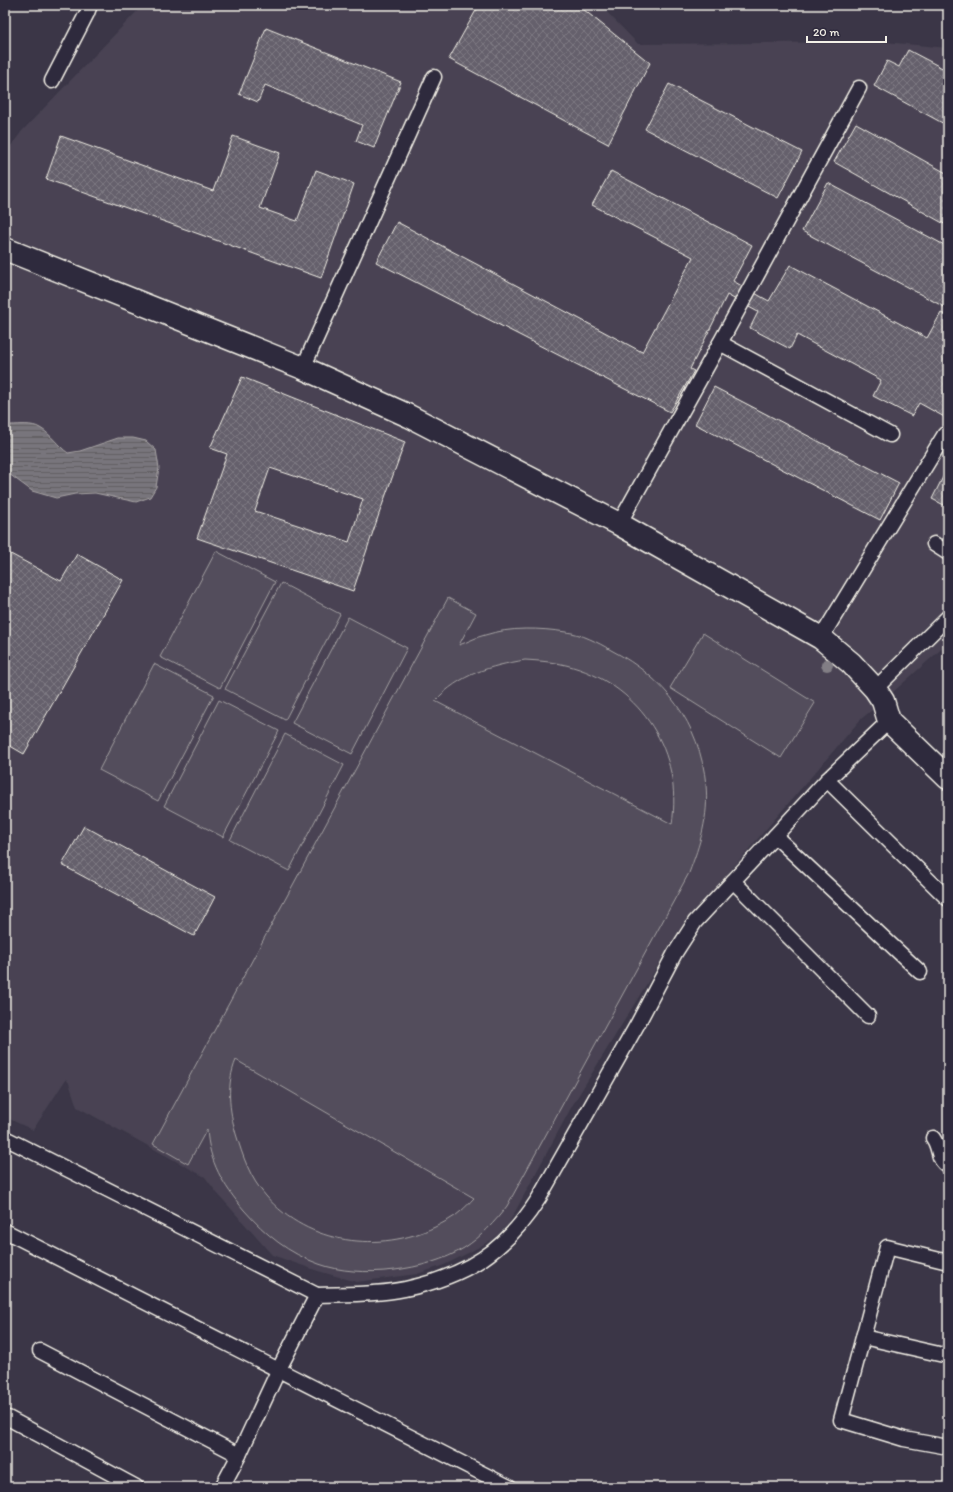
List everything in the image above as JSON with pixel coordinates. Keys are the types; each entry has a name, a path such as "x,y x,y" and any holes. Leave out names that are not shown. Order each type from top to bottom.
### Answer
{"street":[{"path":"5,249 303,368 408,416 619,524 821,638 851,663 875,689 883,702 889,721 948,778"}],"lane":[{"path":"52,81 90,5"},
{"path":"303,368 434,77"},
{"path":"619,524 859,88"},
{"path":"720,343 890,435"},
{"path":"821,638 945,434"},
{"path":"934,544 948,553"},
{"path":"875,689 948,617"},
{"path":"5,1138 317,1295 364,1294 404,1290 436,1281 471,1267 504,1243 527,1217 637,1025 675,954 695,922 827,780 889,721"},
{"path":"827,780 948,899"},
{"path":"774,836 920,972"},
{"path":"733,882 868,1016"},
{"path":"933,1138 936,1142 940,1160 948,1166"},
{"path":"5,1231 509,1487"},
{"path":"948,1262 887,1247 841,1420 904,1439 948,1447"},
{"path":"222,1487 239,1455 279,1369 317,1295"},
{"path":"863,1337 948,1356"},
{"path":"40,1351 239,1455"},
{"path":"8,1418 136,1487"}],"shaded area":[{"path":"143,5 600,5 638,44 885,42 948,48 948,643 861,719 681,928 572,1106 509,1223 493,1239 470,1252 444,1265 417,1274 357,1282 318,1271 272,1255 217,1193 205,1177 77,1107 69,1083 66,1079 33,1130 5,1117 5,154 22,131"},
{"path":"11,425 37,426 48,433 68,453 80,451 118,438 133,438 146,441 156,450 159,468 156,487 150,497 136,502 95,493 75,494 56,498 32,491 5,471 5,428"},
{"path":"216,551 275,582 220,688 160,657"},
{"path":"281,583 340,614 285,720 225,689"},
{"path":"448,598 476,613 459,645 495,632 515,629 572,633 595,641 630,661 648,674 663,689 688,722 702,763 707,797 703,830 697,852 689,873 507,1206 482,1234 464,1248 449,1256 413,1267 373,1272 335,1269 308,1260 287,1249 252,1219 230,1191 218,1172 208,1141 207,1129 188,1164 153,1144","holes":["525,660 567,665 598,677 619,690 638,707 652,727 664,749 671,772 674,798 672,824 435,701 455,684 465,678 488,668","236,1060 474,1198 465,1208 449,1220 414,1235 391,1240 368,1242 346,1240 323,1234 302,1225 283,1212 266,1196 251,1175 244,1159 236,1134 230,1106 231,1078"]},
{"path":"348,617 407,648 352,754 292,723"},
{"path":"703,633 815,703 781,758 670,688"},
{"path":"154,664 214,695 158,801 99,770"},
{"path":"219,700 279,731 223,837 164,806"},
{"path":"285,734 344,765 289,871 230,840"}],"building":[{"path":"479,5 578,5 650,63 608,144 449,59"},
{"path":"266,28 401,82 374,148 356,141 362,125 265,85 258,102 239,94"},
{"path":"908,50 948,71 948,126 874,86 887,61 899,67"},
{"path":"669,84 802,152 778,198 645,129"},
{"path":"856,123 948,174 948,226 834,162"},
{"path":"61,136 213,191 233,136 280,153 260,208 297,221 316,170 354,184 321,278 46,179"},
{"path":"611,171 752,245 733,281 769,301 790,265 927,338 941,313 948,316 948,398 946,401 948,403 948,419 919,403 912,416 873,396 881,380 797,335 790,349 750,328 758,312 727,295 690,369 694,371 670,412 376,262 397,222 642,352 693,257 592,205"},
{"path":"828,183 948,247 948,309 802,231"},
{"path":"242,377 405,442 353,591 197,538 227,454 210,448","holes":["270,468 363,499 349,542 255,511"]},
{"path":"714,387 899,483 880,520 695,424"},
{"path":"948,467 948,507 932,499"},
{"path":"5,518 8,533 5,546"},
{"path":"5,551 61,581 77,554 123,580 24,754 5,743"},
{"path":"84,826 215,897 194,936 62,865"}]}
